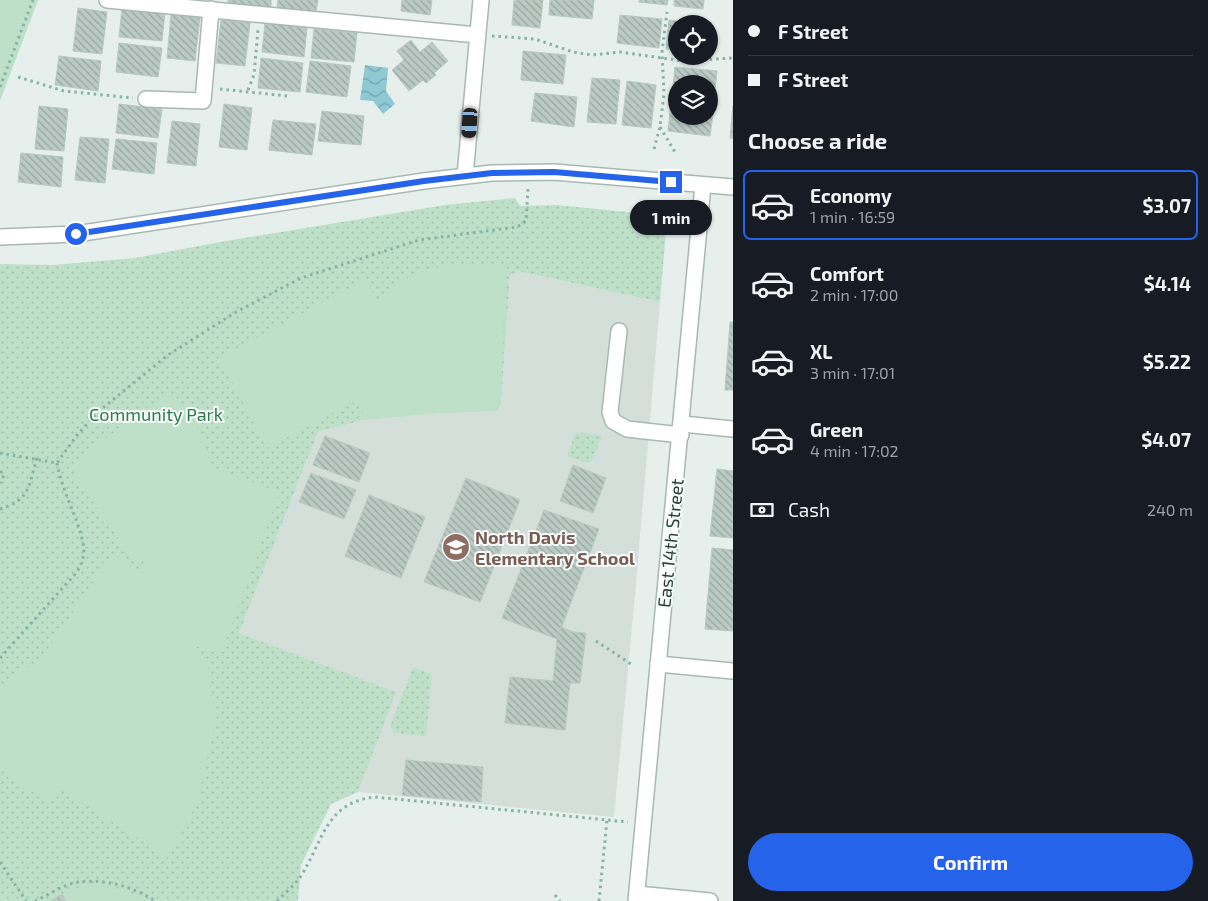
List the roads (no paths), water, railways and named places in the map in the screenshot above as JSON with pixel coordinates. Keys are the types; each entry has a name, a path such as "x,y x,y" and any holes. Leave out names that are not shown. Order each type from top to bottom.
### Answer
{"street":[{"path":"107,0 477,35"},
{"path":"465,176 481,0"},
{"path":"146,99 203,101 211,9"},
{"path":"0,237 76,234 465,176 528,172 733,187"},
{"name":"East 14th Street","path":"636,898 703,184"},
{"path":"618,332 610,412 613,421 627,429 733,429"},
{"path":"658,664 733,670"},
{"path":"636,898 710,901"}],"water":[{"path":"365,65 388,68 386,91 395,104 383,114 373,101 360,100"}],"place":[{"name":"North Davis Elementary School","path":"456,547"}],"park label":[{"name":"Community Park","path":"156,414"}]}
